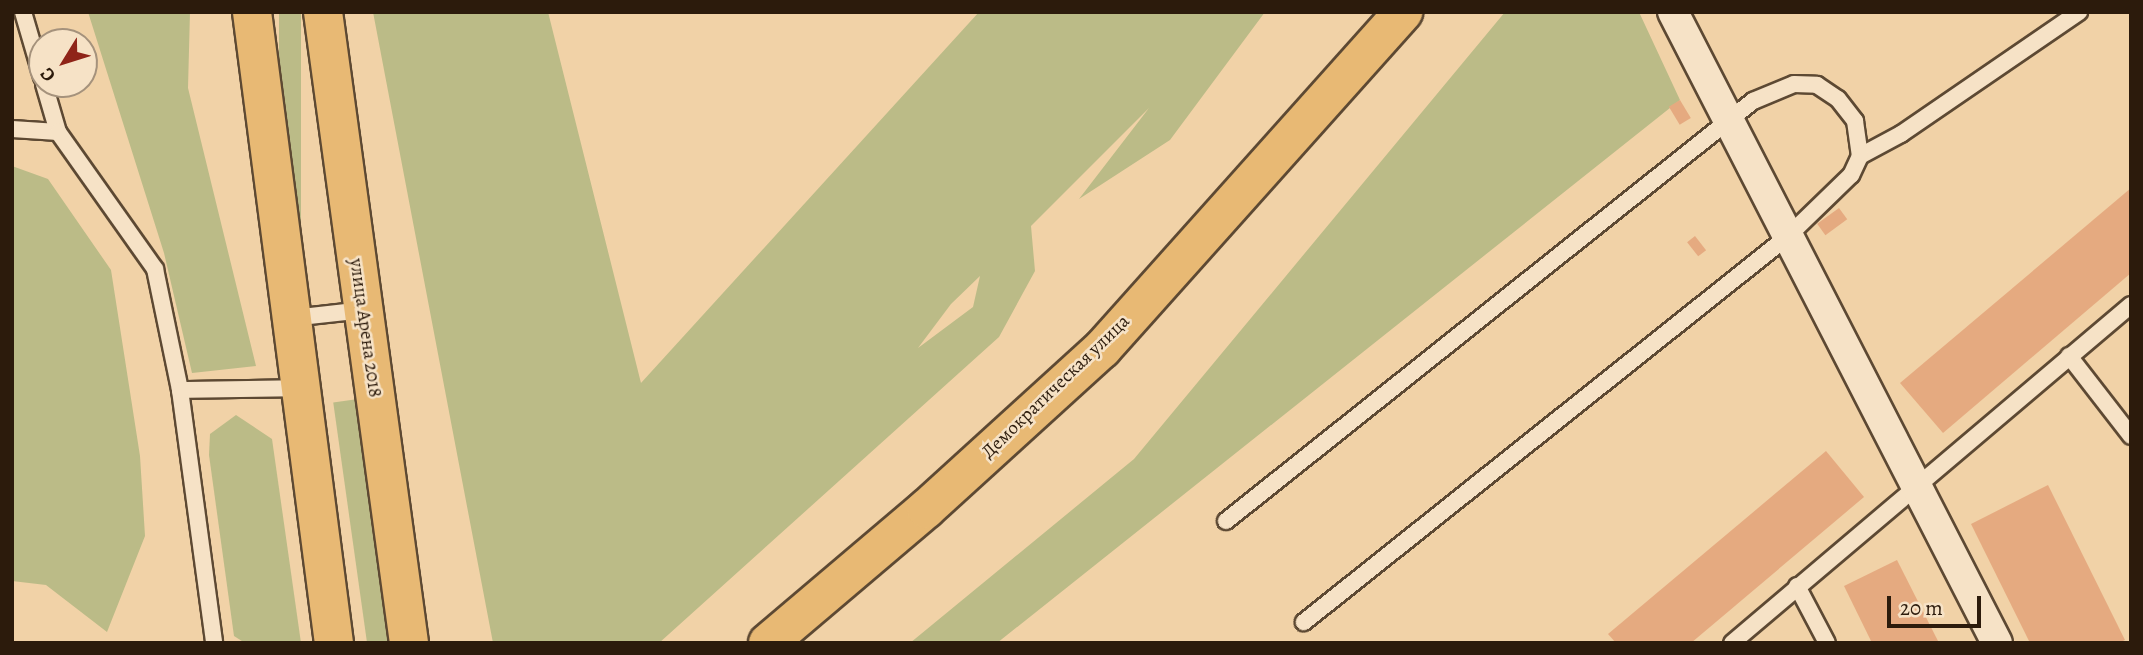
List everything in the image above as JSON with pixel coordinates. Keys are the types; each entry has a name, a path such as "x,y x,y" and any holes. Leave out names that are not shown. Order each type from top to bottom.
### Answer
{"main road":[{"path":"252,12 303,388 334,643"},
{"name":"улица Арена 2018","path":"323,12 409,643"},
{"name":"Демократическая улица","path":"768,643 926,509 1102,349 1404,12"},
{"path":"400,573 423,643"}],"street":[{"path":"1673,12 1997,643"}],"lane":[{"path":"23,12 28,29"},
{"path":"1860,156 1901,134 2080,12"},
{"path":"1226,521 1727,120 1771,90 1794,84 1817,85 1838,99 1855,121 1860,156 1851,175 1787,237 1304,622"},
{"path":"48,98 58,132 155,269 180,390 214,643"},
{"path":"12,129 58,132"},
{"path":"1732,643 2131,305"},
{"path":"292,318 363,310"},
{"path":"2070,356 2131,436"},
{"path":"180,390 303,388"},
{"path":"1797,586 1827,643"}],"green space":[{"path":"88,12 190,12 188,88 256,366 192,373 164,253 98,44 98,28 93,28"},
{"path":"279,12 301,12 301,255 279,255"},
{"path":"373,12 548,12 641,383 979,12 1265,12 1170,140 1079,199 1149,108 1031,226 1035,271 999,337 659,643 493,643","holes":["980,276 973,307 918,348 951,304"]},
{"path":"1505,12 1639,12 1680,100 997,643 910,643 1134,459"},
{"path":"12,166 48,179 111,270 140,456 145,536 107,632 46,585 12,581"},
{"path":"358,399 392,643 367,643 333,402"},
{"path":"236,415 272,439 301,643 245,643 234,636 209,455 210,434"}],"building":[{"path":"1680,100 1691,118 1680,125 1669,107"},
{"path":"2131,188 2131,273 1943,433 1900,383"},
{"path":"1839,208 1847,219 1825,235 1817,224"},
{"path":"1695,236 1706,250 1698,256 1687,242"},
{"path":"1826,451 1864,497 1691,643 1616,643 1608,634"},
{"path":"2048,485 2125,640 2119,643 2030,643 1971,524"},
{"path":"1897,560 1939,643 1872,643 1844,586"}]}
